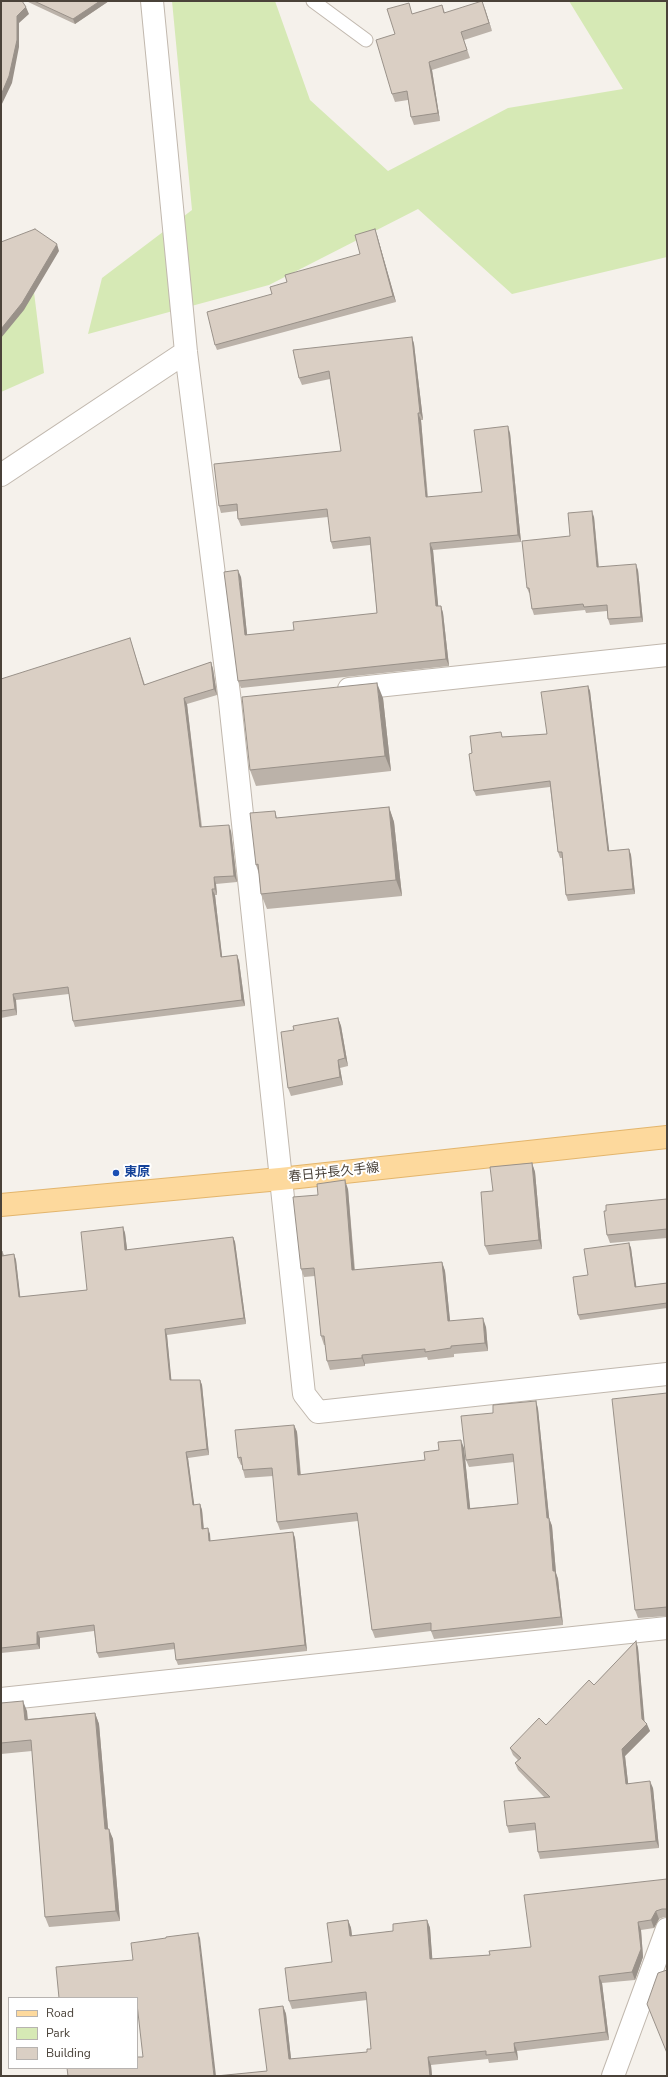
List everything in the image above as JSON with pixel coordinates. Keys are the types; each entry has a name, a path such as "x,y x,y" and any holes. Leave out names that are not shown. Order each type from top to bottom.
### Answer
{"main road":[{"name":"春日井長久手線","path":"1,1205 280,1179 667,1136"}],"street":[{"path":"152,1 186,352 238,701 280,1179 304,1394 318,1412 667,1374"},
{"path":"1,475 186,352"},
{"path":"326,692 667,655"},
{"path":"1,1698 667,1628"},
{"path":"613,2076 667,1929"}],"lane":[{"path":"313,1 366,40"}],"green space":[{"path":"172,1 275,1 310,100 388,171 508,108 623,89 569,1 667,1 667,257 512,294 418,209 269,285 88,334 102,278 192,210"},
{"path":"1,264 33,284 44,373 1,392"}],"building":[{"path":"1,1 22,1 26,7 17,16 17,40 9,76 1,95"},
{"path":"34,1 100,1 73,19"},
{"path":"482,1 489,23 461,32 467,50 429,62 438,113 411,117 407,91 392,94 376,40 395,34 387,9 409,3 412,14 442,5 444,13"},
{"path":"35,229 57,244 22,303 1,329 1,242"},
{"path":"375,229 393,296 215,345 207,312 272,294 270,287 287,282 285,275 360,254 355,235"},
{"path":"412,337 420,413 418,413 426,497 482,492 474,430 508,426 518,535 430,543 436,606 441,606 446,659 238,681 224,572 238,570 245,635 294,630 293,622 377,613 370,537 331,542 327,509 238,519 237,504 219,506 214,464 341,451 329,371 299,378 293,350"},
{"path":"592,511 597,567 636,564 641,617 608,619 607,605 584,607 583,604 532,609 529,588 527,588 522,541 570,536 568,513"},
{"path":"130,638 144,685 211,662 214,689 184,698 200,827 229,825 234,876 214,877 215,889 212,889 221,957 237,955 242,1000 73,1021 68,987 13,994 15,1009 1,1011 1,679"},
{"path":"377,683 385,756 250,770 242,697"},
{"path":"588,686 608,851 629,849 633,889 566,895 562,852 558,852 550,781 474,791 469,754 472,753 470,736 501,732 502,737 547,734 541,692"},
{"path":"389,807 396,880 261,894 250,813 275,811 276,818"},
{"path":"338,1018 345,1058 338,1060 340,1077 288,1088 281,1032 294,1030 293,1026"},
{"path":"532,1163 539,1240 485,1246 481,1192 493,1191 490,1167"},
{"path":"345,1180 352,1270 442,1262 448,1321 483,1318 485,1343 451,1346 451,1348 425,1352 425,1349 362,1355 362,1358 327,1361 324,1336 321,1336 314,1268 301,1269 293,1197 318,1195 317,1184"},
{"path":"667,1199 667,1229 607,1235 604,1211 606,1211 606,1205"},
{"path":"123,1227 125,1250 233,1237 244,1318 165,1329 170,1380 200,1380 207,1449 186,1452 193,1505 200,1504 202,1529 208,1528 209,1541 293,1532 305,1645 176,1660 174,1643 97,1653 94,1625 37,1632 37,1644 1,1648 1,1252 2,1251 2,1256 14,1254 19,1297 87,1290 81,1232"},
{"path":"629,1243 635,1287 667,1283 667,1303 578,1315 573,1277 588,1275 584,1249"},
{"path":"667,1393 667,1607 635,1610 612,1399"},
{"path":"536,1401 547,1518 549,1518 553,1571 555,1571 561,1617 431,1631 431,1623 372,1630 357,1513 277,1522 272,1468 243,1470 241,1457 238,1458 235,1430 294,1425 298,1475 425,1460 424,1452 439,1450 438,1442 461,1440 468,1509 518,1504 513,1454 466,1460 461,1416 493,1413 493,1405"},
{"path":"636,1641 642,1719 647,1724 622,1749 626,1784 650,1781 656,1841 538,1852 535,1823 507,1826 504,1801 550,1797 515,1763 521,1758 510,1748 539,1718 546,1725 589,1680 594,1685"},
{"path":"23,1701 25,1720 95,1713 105,1829 109,1829 116,1911 45,1917 31,1740 1,1743 1,1703"},
{"path":"667,1879 667,1909 656,1911 651,1920 638,1922 641,1949 632,1972 599,1976 606,2032 514,2043 515,2052 486,2055 486,2051 428,2057 430,2076 216,2076 267,2071 259,2009 283,2006 289,2059 367,2052 367,2049 371,2049 366,1992 289,2001 285,1968 332,1962 327,1923 348,1920 350,1936 393,1931 393,1924 427,1920 430,1959 490,1955 489,1951 531,1947 524,1895"},
{"path":"198,1933 214,2076 68,2076 67,2069 138,2069 138,2057 143,2057 138,2013 138,1997 59,1997 56,1967 133,1960 131,1943"},
{"path":"667,1970 667,2053 647,2004 658,1973"}],"place":[{"name":"東原","path":"116,1173"}]}
